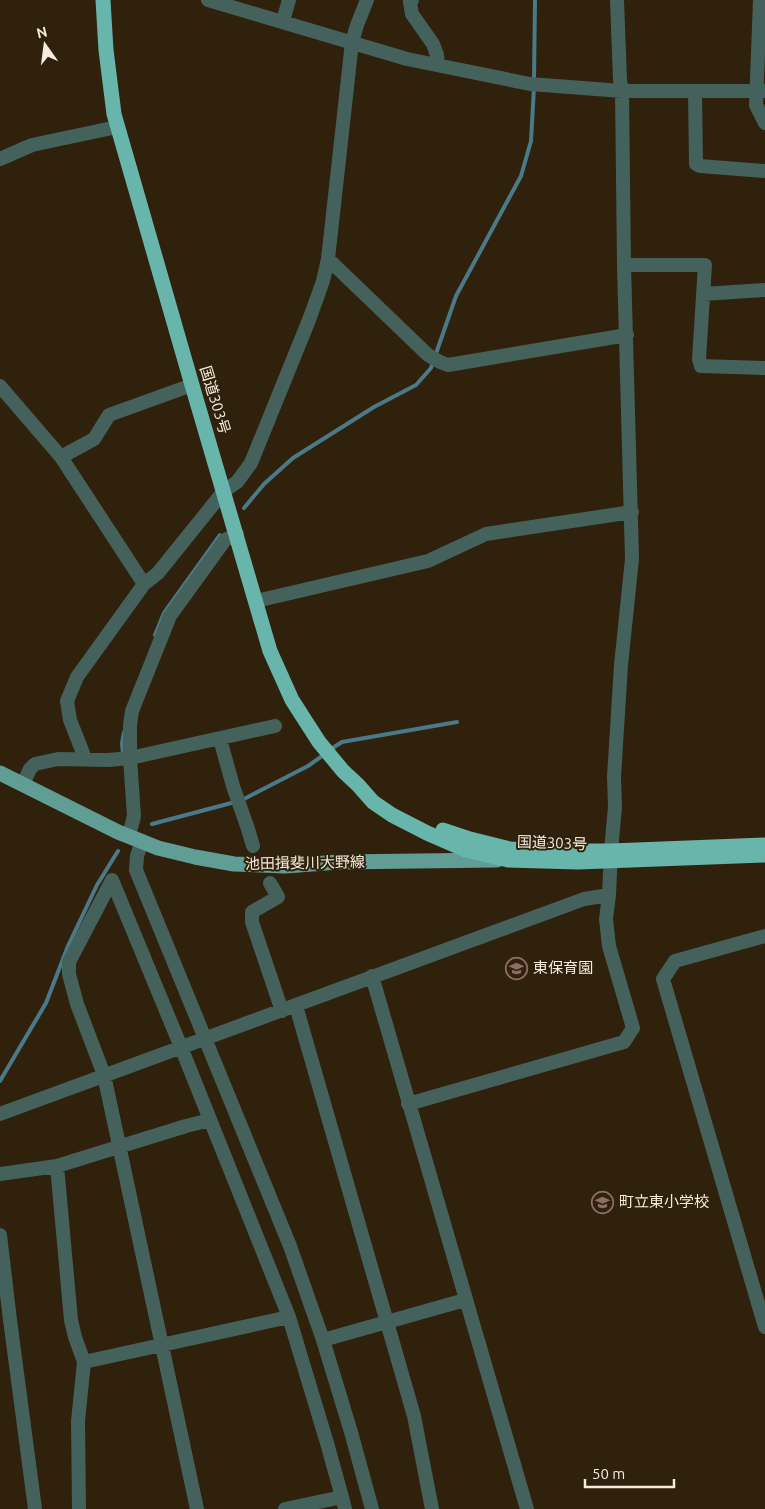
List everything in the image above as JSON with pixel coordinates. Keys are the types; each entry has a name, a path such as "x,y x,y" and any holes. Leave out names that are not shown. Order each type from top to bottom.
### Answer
{"highway":[{"name":"国道303号","path":"102,0 106,50 117,127 192,385 270,651 292,700 319,742 373,802 392,815 466,850 508,860 611,856 765,854"},
{"name":"国道303号","path":"358,785 428,824 470,839 510,849 578,851 611,856 765,845"}],"main road":[{"name":"池田揖斐川大野線","path":"0,773 158,848 234,864 285,866 339,862 508,860"}],"street":[{"path":"208,0 407,59 530,84 622,92 761,91"},
{"path":"283,21 290,0"},
{"path":"84,759 70,720 67,701 77,677 144,584 158,573 224,491 237,482 251,463 309,320 323,281 328,259 352,42 367,0"},
{"path":"412,0 410,2 412,14 433,44 438,65"},
{"path":"408,1104 624,1042 633,1028 609,946 606,919 615,807 614,777 620,665 632,560 624,265 622,92 618,0"},
{"path":"760,0 761,91 756,105 765,123"},
{"path":"695,92 696,164 700,166 765,171"},
{"path":"0,158 32,145 117,127"},
{"path":"328,259 428,354 448,365 626,335"},
{"path":"624,265 705,265 699,359 701,366 765,368"},
{"path":"703,294 765,290"},
{"path":"61,457 94,439 109,415 192,385"},
{"path":"0,386 61,457 144,584"},
{"path":"256,601 428,562 486,534 632,512"},
{"path":"236,534 226,540 170,616 132,711 130,758 136,839 136,870 290,1246 323,1340 372,1509"},
{"path":"23,784 30,769 35,764 58,759 108,760 130,758 274,726"},
{"path":"220,738 233,786 253,846"},
{"path":"197,1509 104,1076 77,1004 70,974 69,962 112,880 181,1047 288,1317 327,1443 343,1503 285,1509"},
{"path":"270,883 278,897 252,912 252,922 282,1011"},
{"path":"0,1114 584,899 609,895"},
{"path":"765,936 675,961 663,979 765,1327"},
{"path":"372,976 527,1509"},
{"path":"296,1006 414,1416 432,1509"},
{"path":"0,1174 57,1166 210,1120"},
{"path":"57,1166 71,1320 75,1338 84,1362 78,1421 79,1509"},
{"path":"0,1235 35,1509"},
{"path":"323,1340 465,1300"},
{"path":"84,1362 288,1317"}],"waterway":[{"path":"534,80 535,0"},
{"path":"244,508 264,484 293,458 374,407 416,385 431,368 456,296 521,176 531,141 534,87"},
{"path":"155,635 164,613 220,535"},
{"path":"331,749 342,742 457,722"},
{"path":"123,755 122,743 124,732"},
{"path":"242,800 308,766 325,754"},
{"path":"152,824 235,802"},
{"path":"0,1081 46,1003 68,946 97,885 118,851"}],"place":[{"name":"東保育園","path":"517,968"},
{"name":"町立東小学校","path":"603,1202"}]}
